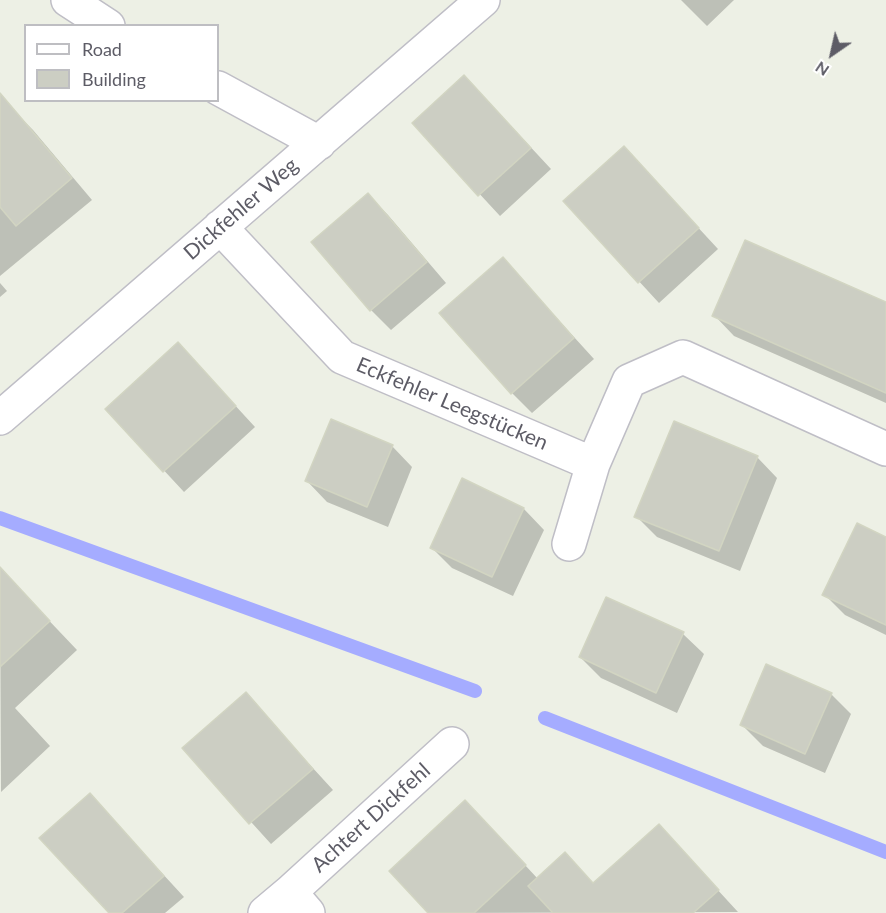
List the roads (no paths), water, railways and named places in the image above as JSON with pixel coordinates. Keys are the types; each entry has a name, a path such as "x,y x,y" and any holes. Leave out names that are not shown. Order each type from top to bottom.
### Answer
{"street":[{"path":"68,0 105,24"},
{"name":"Dickfehler Weg","path":"0,418 483,0"},
{"path":"219,89 319,143"},
{"name":"Eckfehler Leegstücken","path":"220,227 342,357 593,464"},
{"path":"569,544 593,464 629,381 683,357 886,449"},
{"name":"Achtert Dickfehl","path":"265,913 299,902 452,744"}],"waterway":[{"path":"0,518 475,691"},
{"path":"545,718 886,852"}]}
